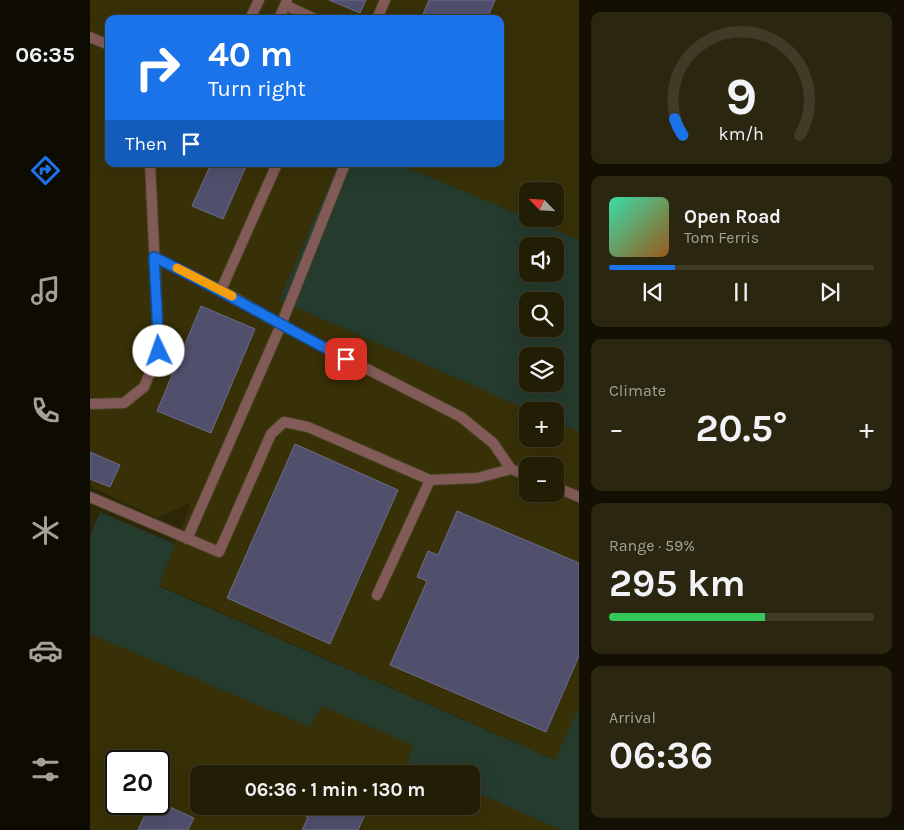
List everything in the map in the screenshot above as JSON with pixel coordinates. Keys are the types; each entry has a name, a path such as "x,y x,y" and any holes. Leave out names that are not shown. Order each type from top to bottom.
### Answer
{"lane":[{"path":"252,15 259,0"},
{"path":"379,15 386,0"},
{"path":"281,15 286,3 308,15"},
{"path":"90,37 105,43"},
{"path":"90,404 124,404 144,387 159,351 150,167"},
{"path":"221,290 276,167"},
{"path":"187,539 281,325 343,167"},
{"path":"154,257 221,290 269,316 281,325 461,417 493,443 511,469 519,472"},
{"path":"90,496 219,552 271,434 284,422 308,427 430,480 477,478 511,469"},
{"path":"377,595 430,480"},
{"path":"564,491 579,497"}],"shaded area":[{"path":"90,0 579,0 579,240 550,228 564,228 564,182 519,182 519,215 406,167 504,167 504,15 105,15 105,167 337,167 279,300 519,406 519,447 564,447 564,426 579,432 579,707 556,760 159,585 191,502 157,518 90,486"},
{"path":"90,634 310,727 322,706 414,745 407,762 414,765 190,765 190,815 480,815 480,794 561,830 90,830"}],"green space":[{"path":"337,167 406,167 519,215 519,228 551,228 579,240 579,432 564,426 564,402 519,402 519,406 279,300"},
{"path":"100,512 175,544 159,586 555,760 579,707 579,830 561,830 480,794 480,765 414,765 407,762 413,745 322,706 310,727 90,634 90,536"}],"building":[{"path":"329,0 366,0 360,13"},
{"path":"429,0 495,0 489,15 423,15"},
{"path":"210,167 246,167 223,219 192,206"},
{"path":"201,306 255,329 211,433 157,411"},
{"path":"295,444 398,490 330,644 227,598"},
{"path":"90,452 120,465 110,487 90,479"},
{"path":"457,511 579,563 579,656 546,732 390,665 427,581 417,577 428,551 438,555"},
{"path":"170,807 194,818 188,830 138,830 145,815 170,815"},
{"path":"304,815 365,815 358,830 302,830 308,817"}],"slow traffic":[{"path":"177,268 232,296"}],"route":[{"path":"159,351 154,257 230,295 269,316 281,325 346,359"}]}
